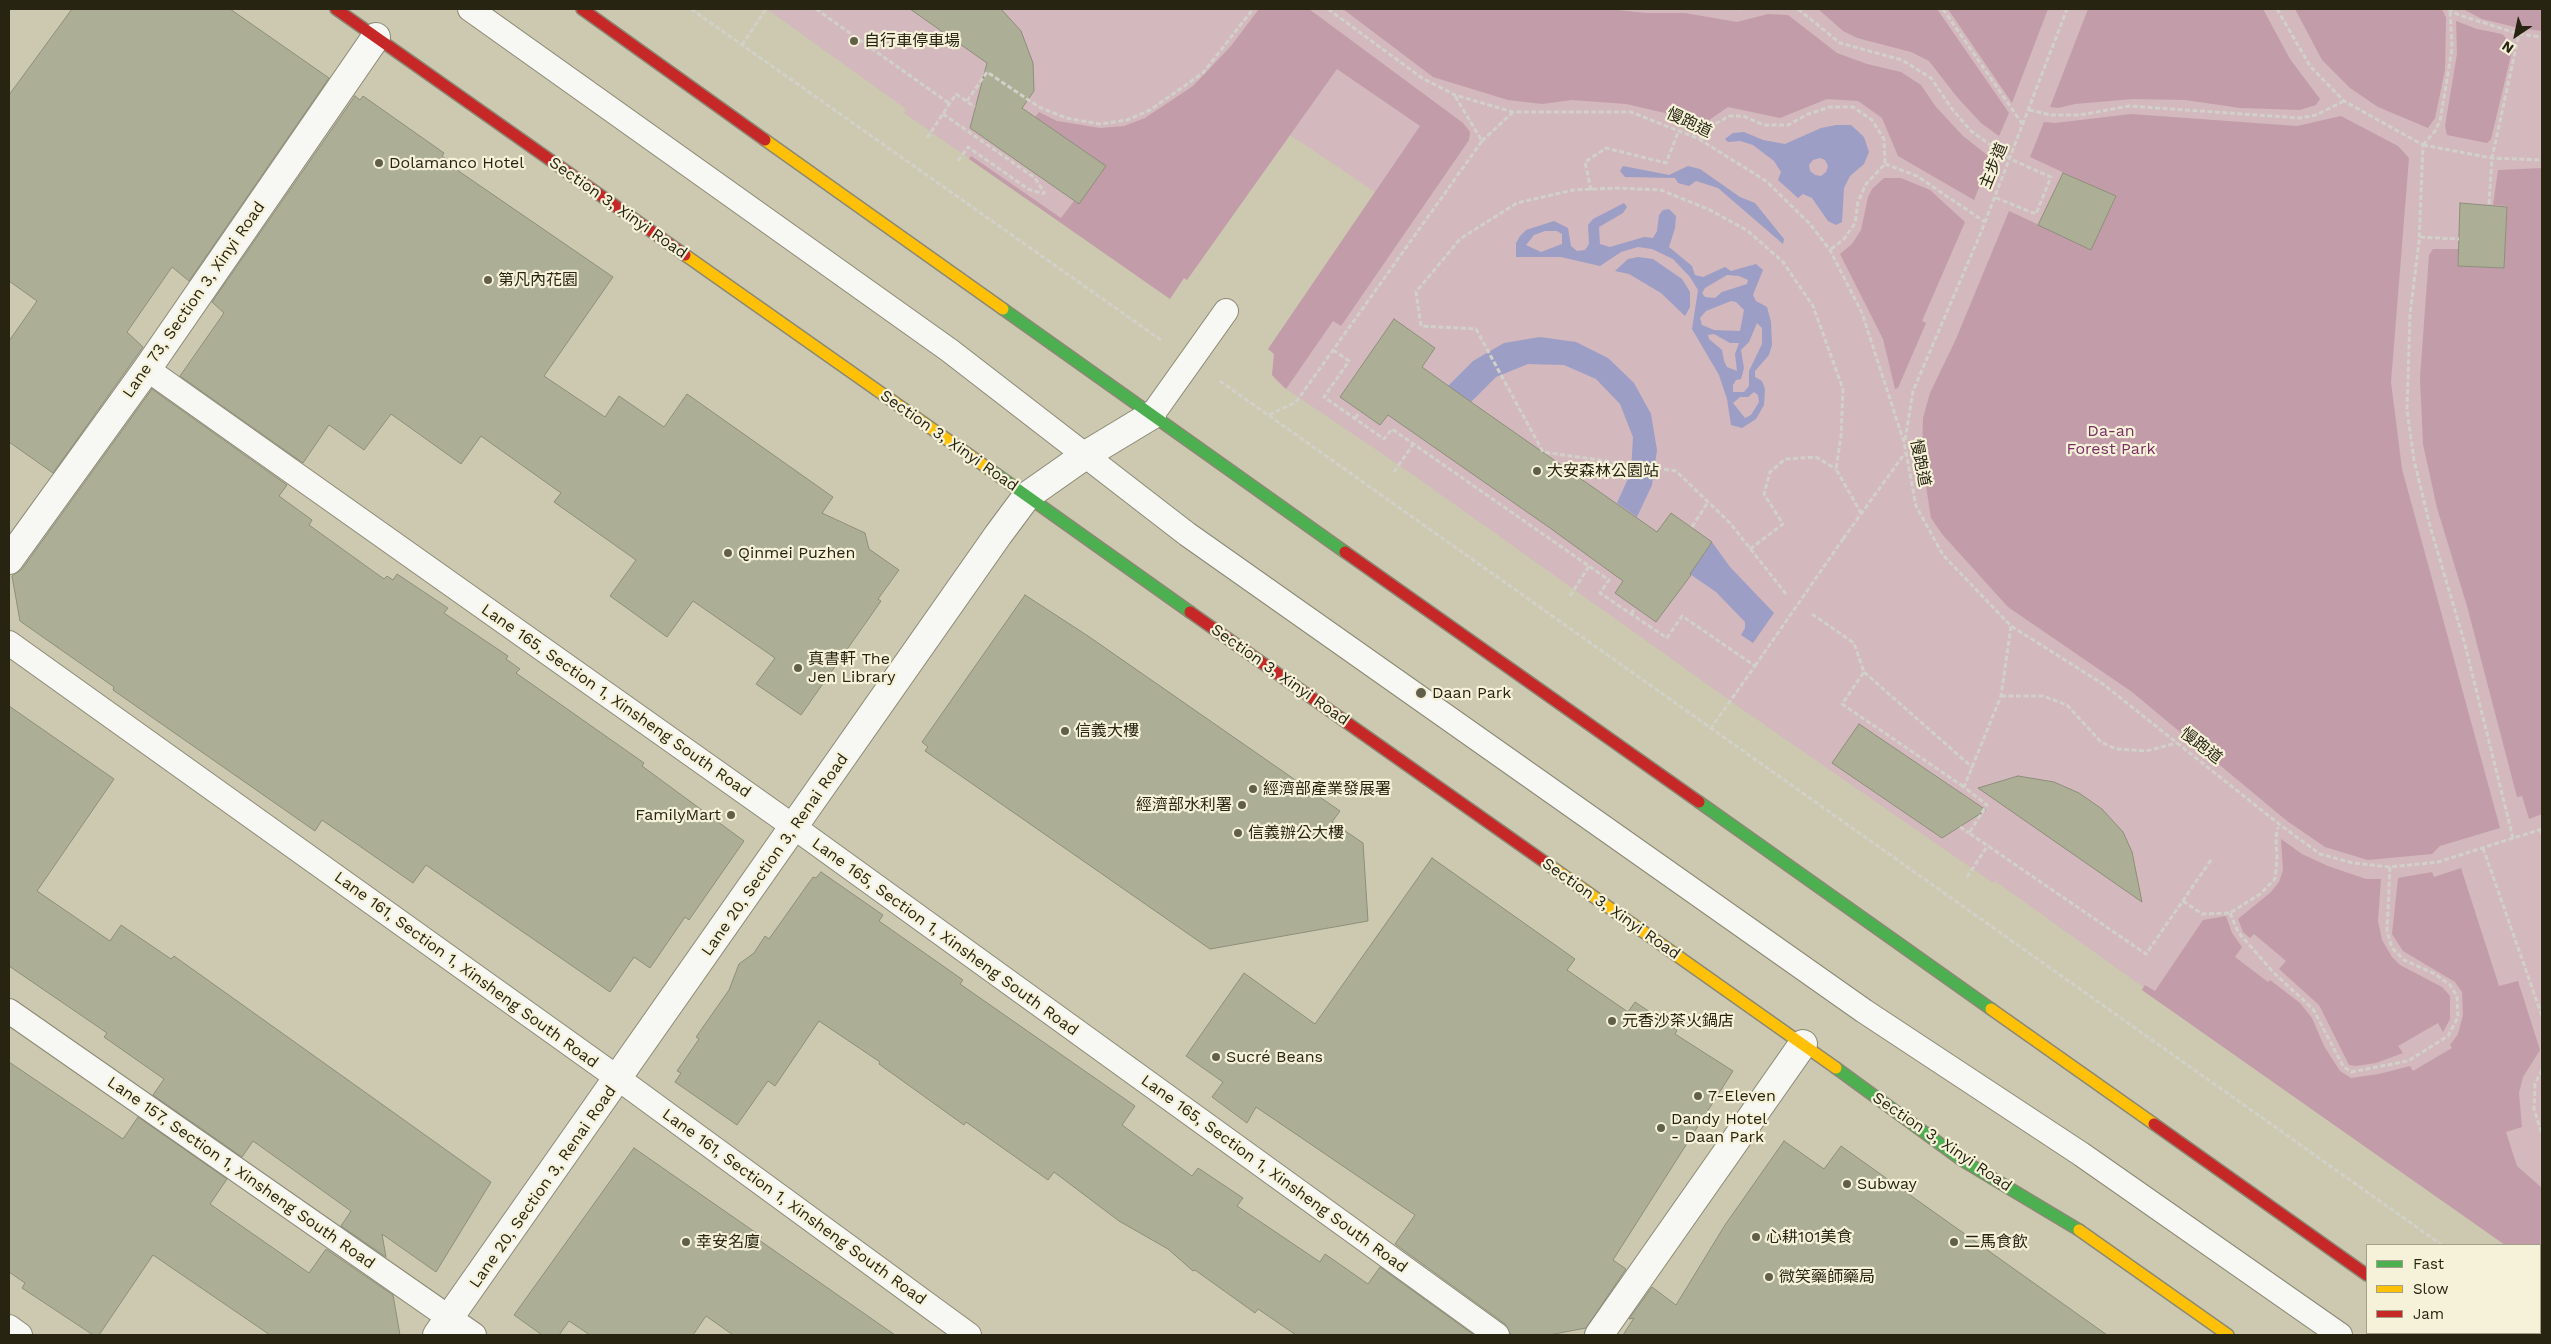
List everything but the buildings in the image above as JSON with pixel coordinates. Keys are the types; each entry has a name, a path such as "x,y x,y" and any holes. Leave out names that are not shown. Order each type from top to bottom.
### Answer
{"main road":[{"name":"Section 3, Xinyi Road","path":"336,9 1803,1044 1962,1160 2083,1234 2228,1335"},
{"path":"582,9 2366,1274"}],"street":[{"name":"Lane 73, Section 3, Xinyi Road","path":"9,560 147,369 376,37"},
{"name":"Lane 20, Section 3, Renai Road","path":"443,1327 1028,496 1084,456 1152,415"},
{"path":"1599,1335 1803,1044"}],"lane":[{"path":"470,9 949,350 1187,534 1864,1011 2081,1154 2340,1335"},
{"path":"1152,415 1226,311"},
{"name":"Lane 165, Section 1, Xinsheng South Road","path":"147,369 794,827 1497,1335"},
{"name":"Lane 161, Section 1, Xinsheng South Road","path":"9,643 619,1078 969,1335"},
{"name":"Lane 157, Section 1, Xinsheng South Road","path":"9,1011 443,1327 474,1335"},
{"path":"9,1327 20,1335"}],"path":[{"path":"691,9 1269,415 2441,1244"},
{"path":"742,45 766,9"},
{"path":"816,9 950,104"},
{"path":"967,101 987,72 1039,107 1066,118 1100,124 1127,120 1150,110 1203,73 1253,9"},
{"name":"慢跑道","path":"1328,9 1422,78 1455,95 1513,112 1631,112 1699,139 1766,180 1805,218 1830,250 1862,313 1904,442 1916,506 1943,555 2011,626 2103,684 2279,824 2320,854 2353,863 2390,867 2438,862 2541,829"},
{"path":"1798,9 1840,43 1902,60 1931,78 1952,109 1971,131 2010,159 2051,176 2036,214 1994,197"},
{"path":"1943,9 2023,125"},
{"name":"主步道","path":"1904,442 1913,391 2010,159 2067,9"},
{"path":"2277,9 2310,66 2344,101 2423,145 2492,158 2542,160"},
{"path":"2449,9 2459,15 2520,34 2542,37"},
{"path":"2449,9 2452,49 2440,121 2436,131 2423,145 2420,236 2410,314 2407,410 2414,460 2430,526 2464,641 2513,838"},
{"path":"2489,204 2492,158 2520,34"},
{"path":"927,138 956,94 975,107"},
{"path":"1455,95 1482,141"},
{"path":"2029,110 2051,115 2080,115 2129,106 2300,118 2316,115 2344,101"},
{"path":"1699,139 1714,124 1729,116 1743,116 1764,124 1788,126 1808,114 1830,107 1853,107 1872,120 1884,139 1885,164 1866,184 1858,202 1855,223 1844,239 1830,250"},
{"path":"1269,415 1296,402 1482,141 1513,112"},
{"path":"943,114 1035,178 1045,194 1028,188 968,147 958,161"},
{"path":"1591,190 1584,162 1606,148 1666,163 1679,130"},
{"path":"1885,164 1917,176 1984,222"},
{"path":"1786,594 1730,523 1676,471 1614,460 1543,452 1476,329 1421,326 1416,292 1460,239 1517,203 1573,190 1661,190 1710,210 1748,231 1784,262 1812,306 1843,389 1841,436 1836,469"},
{"path":"2420,236 2458,239"},
{"path":"1333,350 1349,361 1324,397 1384,439 1392,429 1609,580 1600,593 1667,638 1682,616 1755,666"},
{"path":"1355,418 1360,412"},
{"path":"1394,472 1414,444"},
{"path":"1711,728 1905,452"},
{"path":"1750,549 1783,524 1764,494 1770,472 1785,459 1816,457 1836,469 1862,513"},
{"path":"1692,527 1708,502"},
{"path":"1570,596 1589,566"},
{"path":"1631,614 1635,608"},
{"path":"1812,614 1854,643 1864,672 1973,768"},
{"path":"1964,787 2001,696 2011,626"},
{"path":"1864,672 1842,704 1964,787 1987,805 1969,833"},
{"path":"2001,696 2043,696 2067,705 2101,742 2116,749 2146,751 2178,743"},
{"path":"1960,827 2146,954 2211,860"},
{"path":"2183,901 2202,914 2230,913 2260,894 2274,879 2277,860 2276,837 2278,827"},
{"path":"2541,829 2542,835"},
{"path":"1967,877 1988,846"},
{"path":"2483,848 2542,1016"},
{"path":"2230,913 2238,932 2274,973 2313,1009 2343,1066 2351,1072 2408,1061 2448,1036 2458,1017 2457,996 2450,985 2435,974 2404,960 2392,948 2387,930 2390,867"},
{"path":"2542,1070 2535,1084 2534,1109 2542,1134"}],"green space":[{"name":"Da-an Forest Park","path":"767,9 2542,9 2542,1272 2541,1244 2504,1244 2142,990 2143,987 1995,881 1993,883 1749,714 1409,472 1279,384 1272,375 1274,354 1268,349 1375,192 1290,135 1187,280 1184,278 1170,299 904,113 906,109"},
{"path":"1259,9 1309,9 1463,123 1470,132 1469,140 1341,326 1333,321 1286,389 1272,375 1274,354 1268,349 1420,126 1337,69 1187,280 1184,278 1170,299 969,159 971,156 1061,218 1074,201 1079,204 1105,166 1035,117 1039,112 1057,121 1100,128 1124,126 1145,118 1193,86 1231,46"},
{"path":"1343,9 1607,9 1647,13 1685,13 1737,22 1768,14 1788,15 1837,53 1867,64 1901,72 1921,85 1936,107 1963,136 1991,158 1974,200 1898,156 1882,118 1858,101 1827,99 1780,118 1728,107 1699,127 1669,114 1626,104 1572,100 1542,104 1508,100 1433,77"},
{"path":"1818,9 1937,9 2009,113 1999,136 1981,123 1957,97 1929,61 1911,52 1857,38 1843,31"},
{"path":"1948,9 2048,9 2012,103"},
{"path":"2088,9 2263,9 2290,59 2320,99 2316,105 2300,110 2240,108 2185,100 2133,99 2075,104 2058,108 2050,107"},
{"path":"2295,9 2440,9 2443,11 2446,18 2445,70 2435,118 2428,128 2378,107 2350,88 2322,60"},
{"path":"2463,9 2542,9 2542,31 2519,28 2482,19"},
{"path":"2456,21 2477,29 2502,34 2510,42 2512,51 2491,139 2487,143 2447,135 2445,126 2457,54"},
{"path":"2131,114 2297,126 2341,116 2398,146 2409,158 2391,382 2402,469 2500,828 2440,846 2432,854 2368,860 2325,847 2287,821 2132,692 2008,607 1942,534 1931,518 1922,461 1923,418 1930,393 1956,339 2009,211 2091,249 2116,197 2030,157 2044,122 2055,123"},
{"path":"2542,168 2542,814 2529,819 2522,796 2517,797 2467,606 2437,508 2423,444 2420,378 2429,255 2433,249 2458,249 2458,266 2504,268 2507,206 2493,205 2498,170"},
{"path":"1884,178 1901,178 1930,190 1965,222 1922,321 1926,323 1898,388 1895,389 1883,339 1840,254 1852,244 1861,230 1868,197 1872,189"},
{"path":"2281,839 2302,854 2328,866 2366,879 2381,879 2378,921 2382,940 2392,957 2400,965 2442,987 2450,996 2450,1019 2443,1032 2438,1023 2398,1046 2403,1053 2376,1063 2356,1066 2349,1065 2319,1005 2279,969 2286,961 2254,934 2250,938 2243,932 2238,919 2271,892 2279,882 2283,870"},
{"path":"2461,868 2499,986 2518,981 2540,1050 2523,1077 2519,1093 2522,1127 2506,1132 2517,1166 2542,1188 2542,1272 2541,1244 2504,1244 2142,990 2145,985 2155,991 2203,920 2226,916 2232,933 2242,947 2235,957 2300,1003 2312,1018 2324,1046 2340,1071 2351,1078 2379,1074 2410,1066 2413,1071 2452,1048 2450,1045 2458,1034 2463,1015 2462,992 2455,982 2403,951 2392,934 2398,878 2432,872 2434,877"}],"water":[{"path":"1851,125 1864,137 1869,152 1864,164 1850,176 1844,188 1842,222 1836,225 1828,221 1812,198 1803,194 1798,198 1778,180 1781,172 1774,161 1753,145 1740,141 1728,142 1725,139 1733,133 1744,132 1763,140 1785,144 1821,128","holes":["1820,158 1825,160 1828,166 1826,172 1821,176 1815,175 1810,171 1809,165 1813,160"]},
{"path":"1623,166 1669,175 1688,166 1700,169 1740,197 1755,203 1784,239 1783,244 1718,188 1696,181 1689,186 1678,183 1675,178 1625,177 1620,171"},
{"path":"1624,203 1627,207 1623,213 1599,227 1600,244 1610,247 1644,237 1653,238 1657,231 1659,215 1663,210 1669,209 1676,216 1675,228 1669,247 1692,266 1695,275 1703,277 1725,267 1731,271 1756,264 1763,270 1753,295 1756,301 1767,307 1771,322 1772,345 1769,355 1755,371 1755,377 1762,381 1765,389 1764,405 1756,419 1742,428 1731,425 1727,399 1719,375 1692,329 1698,290 1690,277 1673,259 1652,249 1638,247 1621,252 1600,266 1561,257 1516,257 1516,243 1526,230 1554,221 1568,228 1571,246 1577,251 1585,250 1589,244 1588,225 1593,219","holes":["1545,231 1557,231 1562,234 1562,244 1541,252 1526,245 1534,235","1727,275 1739,276 1748,280 1747,284 1722,292 1715,298 1705,297 1702,293 1705,288","1731,301 1736,302 1744,310 1740,331 1714,330 1702,325 1700,318 1706,311","1757,323 1762,328 1762,344 1749,371 1749,386 1744,392 1733,392 1733,385 1736,380 1741,379 1744,368 1741,350 1749,342","1714,334 1730,343 1739,343 1735,354 1737,371 1727,367 1722,350 1709,339 1708,335","1754,392 1758,395 1759,402 1751,415 1745,418 1733,403 1740,397 1748,397"]},
{"path":"1638,257 1653,259 1682,279 1690,292 1690,307 1685,316 1661,293 1629,274 1615,271 1628,259"},
{"path":"1540,337 1576,342 1608,358 1634,383 1651,414 1657,450 1652,485 1637,517 1617,503 1631,472 1633,437 1620,404 1596,379 1564,365 1528,364 1496,377 1471,402 1448,386 1473,361 1504,343"},
{"path":"1712,542 1730,567 1774,613 1753,643 1741,635 1745,628 1745,622 1716,592 1690,574"}],"traffic: fast":[{"path":"1003,309 1345,552"},
{"path":"989,469 1190,612"},
{"path":"1699,802 1991,1009"},
{"path":"1836,1068 1962,1160 2079,1230"}],"traffic: slow":[{"path":"765,140 1003,309"},
{"path":"685,255 989,469"},
{"path":"1546,863 1836,1068"},
{"path":"1991,1009 2154,1124"},
{"path":"2079,1230 2228,1335"}],"traffic: jam":[{"path":"336,9 685,255"},
{"path":"582,9 765,140"},
{"path":"1345,552 1699,802"},
{"path":"1190,612 1546,863"},
{"path":"2154,1124 2366,1274"}],"place":[{"name":"自行車停車場","path":"854,41"},
{"name":"Dolamanco Hotel","path":"379,163"},
{"name":"第凡內花園","path":"488,280"},
{"name":"大安森林公園站","path":"1537,471"},
{"name":"Qinmei Puzhen","path":"728,553"},
{"name":"真書軒 The Jen Library","path":"798,668"},
{"name":"Daan Park","path":"1421,693"},
{"name":"信義大樓","path":"1065,731"},
{"name":"經濟部產業發展署","path":"1253,789"},
{"name":"經濟部水利署","path":"1242,805"},
{"name":"FamilyMart","path":"731,815"},
{"name":"信義辦公大樓","path":"1238,833"},
{"name":"元香沙茶火鍋店","path":"1612,1021"},
{"name":"Sucré Beans","path":"1216,1057"},
{"name":"7-Eleven","path":"1698,1096"},
{"name":"Dandy Hotel - Daan Park","path":"1661,1128"},
{"name":"Subway","path":"1847,1184"},
{"name":"心耕101美食","path":"1756,1237"},
{"name":"幸安名廈","path":"686,1242"},
{"name":"二馬食飲","path":"1954,1242"},
{"name":"微笑藥師藥局","path":"1769,1277"}]}
